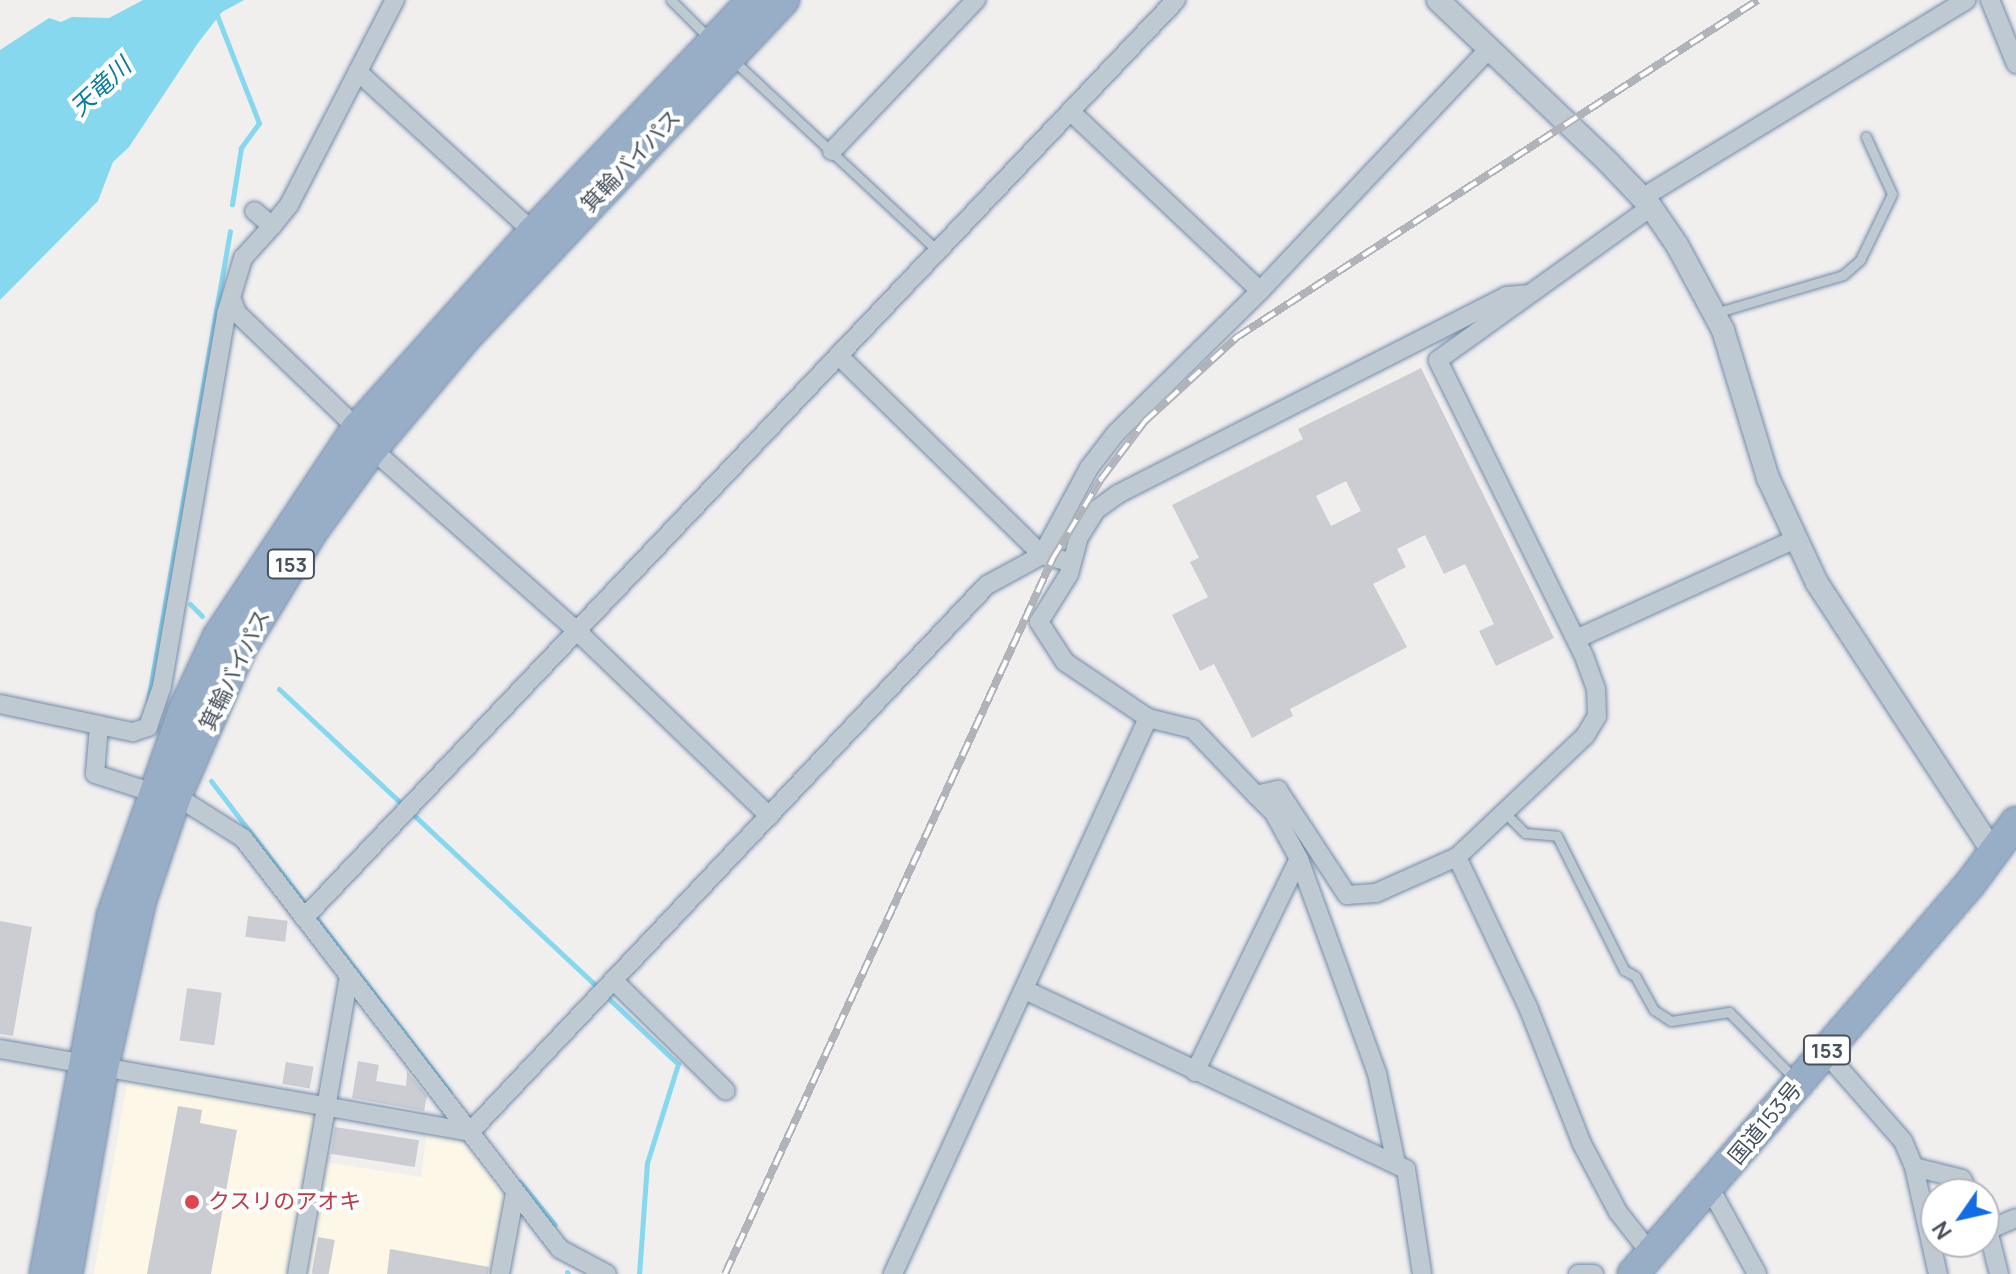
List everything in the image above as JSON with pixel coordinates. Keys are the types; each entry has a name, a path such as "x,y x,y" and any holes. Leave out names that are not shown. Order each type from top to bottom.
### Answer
{"highway":[{"name":"箕輪バイパス","path":"364,438 465,338 721,49 753,0"},
{"name":"箕輪バイパス","path":"45,1274 92,1066 141,900 165,795 240,650 313,530 364,438 533,232 721,49 784,0"},
{"name":"国道153号","path":"1642,1264 1800,1083 1994,853 2016,822"},
{"name":"箕輪バイパス","path":"67,1274 92,1066"}],"street":[{"path":"0,704 133,732 148,727 162,686 223,329 243,258 289,205 395,0"},
{"path":"832,151 976,0"},
{"path":"310,912 1176,0"},
{"path":"1438,0 1647,203 1715,313 1743,383 1768,478 1817,583 1994,853"},
{"path":"1256,795 1278,790 1347,895 1376,893 1457,857 1585,736 1597,716 1596,689 1576,639 1438,360 1647,203 1966,0"},
{"path":"1990,0 2016,64"},
{"path":"475,1126 987,585 1042,555 1089,468 1116,433 1260,291 1489,49"},
{"path":"358,72 533,232"},
{"path":"1071,112 1260,291"},
{"path":"254,211 272,226"},
{"path":"1396,1163 1377,1073 1299,859 1274,813 1193,729 1148,718 1065,662 1039,622 1096,510 1118,494 1506,296 1527,294"},
{"path":"232,300 237,313 364,438 577,631 769,816"},
{"path":"838,355 1042,555 1071,562"},
{"path":"1576,639 1795,539"},
{"path":"893,1274 1148,718"},
{"path":"99,725 95,774 165,795 243,838 310,912 349,977 475,1126 515,1193 560,1249 607,1274"},
{"path":"1457,857 1528,1007 1582,1144 1642,1264"},
{"path":"1195,1072 1299,859"},
{"path":"297,1274 349,977"},
{"path":"605,989 726,1091"},
{"path":"1025,990 1406,1169 1422,1274"},
{"path":"0,1049 327,1109 475,1126"},
{"path":"1825,1052 1903,1141 1914,1167 1938,1274"},
{"path":"1914,1167 1958,1178"},
{"path":"1710,1188 1757,1274"},
{"path":"500,1274 515,1193"},
{"path":"1578,1274 1594,1274"}],"lane":[{"path":"671,0 938,251"},
{"path":"1715,313 1843,275 1860,260 1892,194 1866,137"},
{"path":"1505,813 1525,833 1557,836 1624,970 1635,976 1654,1010 1671,1021 1729,1012 1800,1083"}],"shaded area":[{"path":"129,1072 327,1109 318,1161 421,1177 427,1130 472,1146 508,1193 494,1274 94,1274"}],"water":[{"name":"天竜川","path":"143,0 244,0 222,12 198,43 129,147 113,162 98,201 0,300 0,50 49,18 61,22 72,17 109,18"}],"building":[{"path":"1421,368 1554,638 1496,666 1479,631 1494,624 1465,564 1444,574 1425,535 1397,549 1406,567 1373,584 1407,647 1290,709 1293,716 1252,738 1214,664 1200,671 1172,615 1208,597 1190,562 1199,558 1172,505 1303,439 1298,429","holes":["1346,481 1361,511 1331,526 1316,496"]},
{"path":"248,916 288,921 285,942 245,937"},
{"path":"0,921 32,927 13,1036 0,1034"},
{"path":"187,988 222,993 214,1045 180,1040"},
{"path":"358,1061 379,1065 376,1081 406,1086 407,1071 427,1096 424,1111 352,1098"},
{"path":"286,1062 314,1067 310,1089 282,1084"},
{"name":"クスリのアオキ","path":"178,1106 202,1110 200,1123 237,1130 211,1274 147,1274"},
{"path":"335,1127 419,1140 415,1167 331,1154"},
{"path":"318,1237 335,1240 329,1274 312,1273"},
{"path":"390,1249 489,1267 488,1274 387,1274"}],"waterway":[{"path":"211,0 259,123 241,148 232,204"},
{"path":"148,701 230,231"},
{"path":"190,604 202,616"},
{"path":"279,689 598,988"},
{"path":"211,781 450,1092"},
{"path":"605,995 678,1064 647,1163 639,1274"},
{"path":"520,1182 555,1225"}],"railway":[{"path":"725,1274 1053,558 1101,479 1145,421 1237,337 1758,0"}],"place":[{"name":"クスリのアオキ","path":"192,1202"}]}
